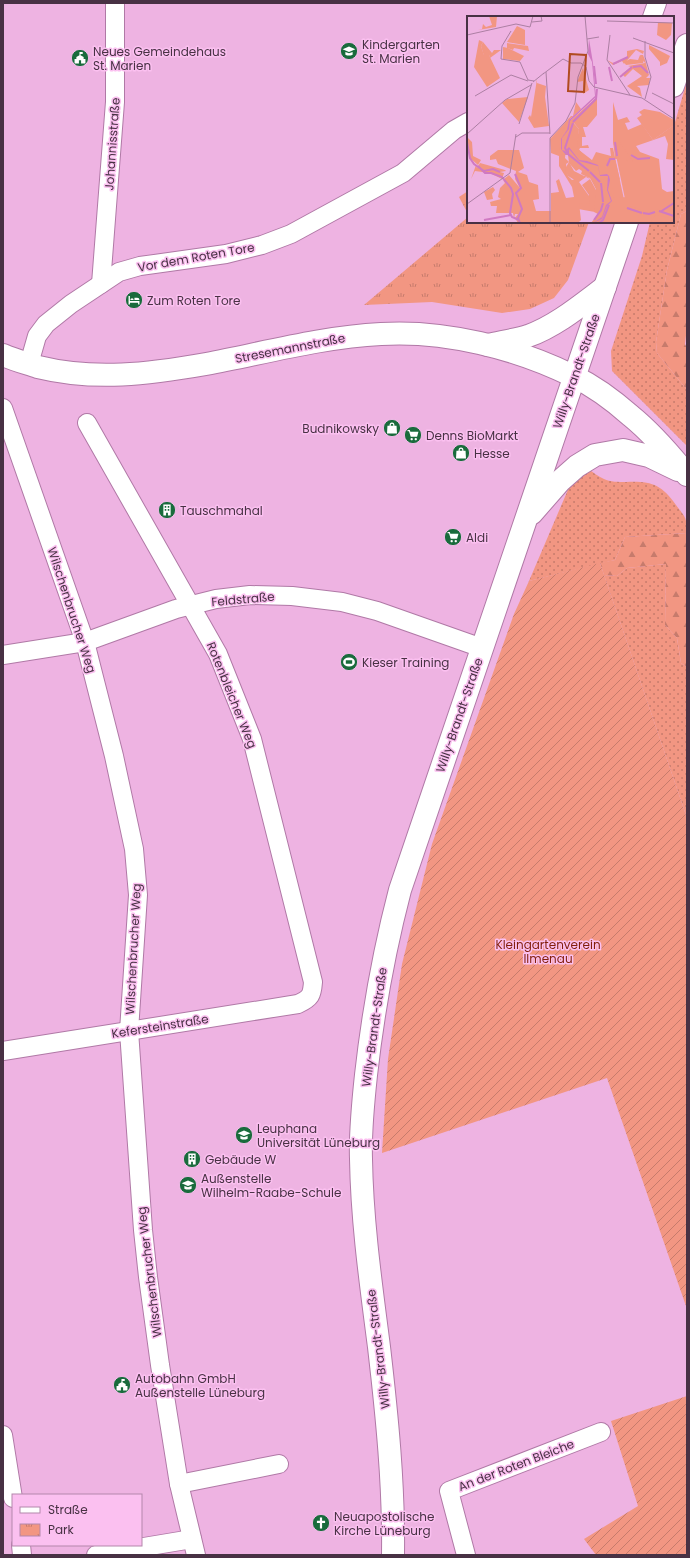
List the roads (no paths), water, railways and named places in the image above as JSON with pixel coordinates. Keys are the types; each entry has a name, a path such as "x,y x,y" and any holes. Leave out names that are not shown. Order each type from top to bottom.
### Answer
{"main road":[{"path":"674,83 687,45"},
{"name":"Willy-Brandt-Straße","path":"393,1555 390,1450 368,1260 363,1201 361,1142 364,1090 370,1036 388,936 400,890 627,223"},
{"path":"488,345 528,336 572,312 605,287"},
{"name":"Stresemannstraße","path":"4,358 58,372 93,376 176,370 342,337 418,333 456,338 488,345 537,361 574,376 606,397 632,417 661,444 687,475"},
{"name":"Willy-Brandt-Straße","path":"526,520 560,481 577,466 594,455 623,450 649,456 687,475"}],"street":[{"name":"Johannisstraße","path":"100,284 115,102 115,3"},
{"path":"652,16 657,3"},
{"name":"Vor dem Roten Tore","path":"29,364 37,336 46,324 100,284 119,272 140,266 226,254 262,245 291,234 403,173 454,130 467,123"},
{"name":"Wilschenbrucher Weg","path":"3,408 85,642 114,756 134,848 138,895 129,1031 139,1184 148,1277 160,1365 179,1484 194,1547"},
{"name":"Rotenbleicher Weg","path":"87,422 218,654 252,738 313,982 312,992"},
{"name":"Feldstraße","path":"3,655 85,642 190,605 227,597 250,595 292,596 342,602 377,611 482,648"},
{"name":"Kefersteinstraße","path":"3,1051 298,1004 308,1000 312,992"},
{"name":"An der Roten Bleiche","path":"466,1555 449,1491 601,1432"},
{"path":"3,1435 12,1494"},
{"path":"179,1484 279,1464"},
{"path":"96,1555 194,1547"}],"place":[{"name":"Kindergarten St. Marien","path":"349,51"},
{"name":"Neues Gemeindehaus St. Marien","path":"80,58"},
{"name":"Zum Roten Tore","path":"134,300"},
{"name":"Budnikowsky","path":"392,428"},
{"name":"Denns BioMarkt","path":"413,435"},
{"name":"Hesse","path":"461,453"},
{"name":"Tauschmahal","path":"167,510"},
{"name":"Aldi","path":"453,537"},
{"name":"Kieser Training","path":"349,662"},
{"name":"Leuphana Universität Lüneburg","path":"244,1135"},
{"name":"Gebäude W","path":"192,1159"},
{"name":"Außenstelle Wilhelm-Raabe-Schule","path":"188,1185"},
{"name":"Autobahn GmbH Außenstelle Lüneburg","path":"122,1385"},
{"name":"Neuapostolische Kirche Lüneburg","path":"321,1523"}],"park label":[{"name":"Kleingartenverein Ilmenau","path":"548,951"}]}
